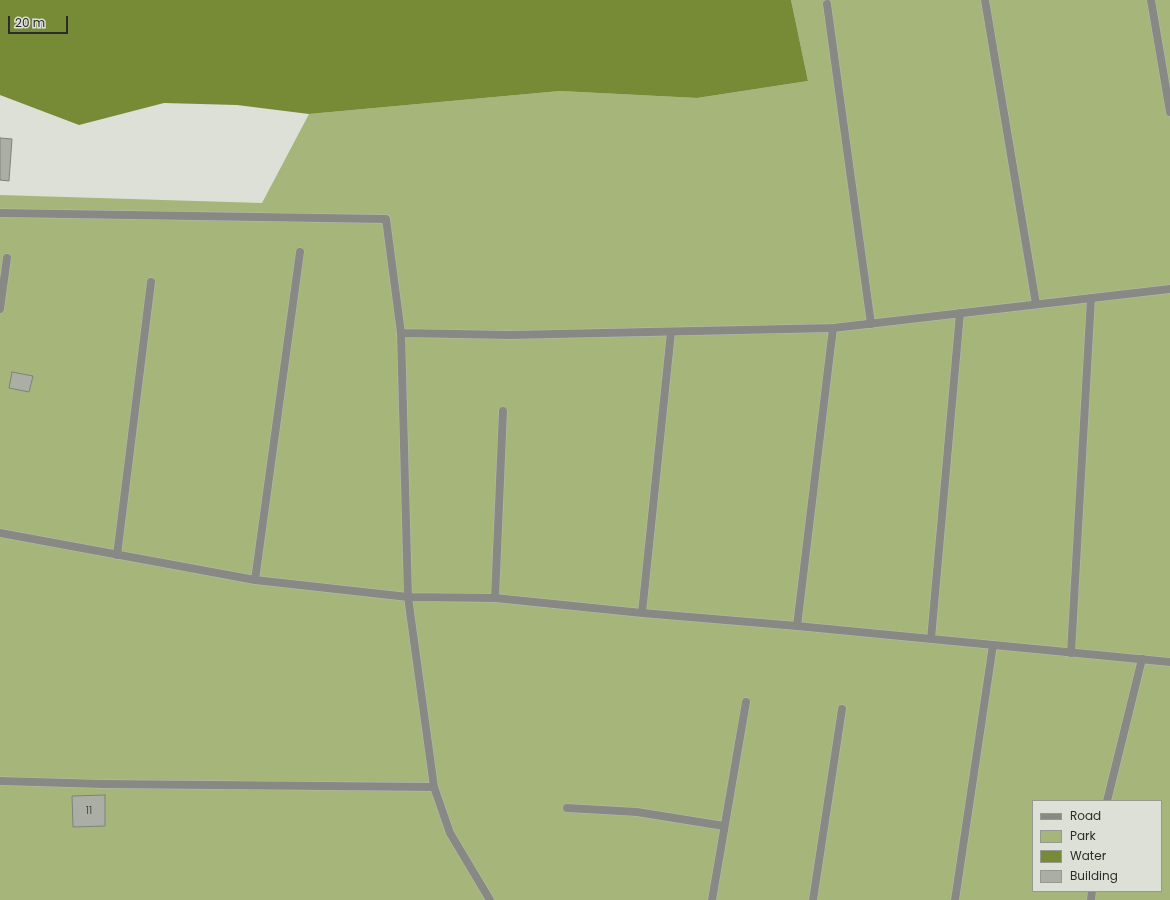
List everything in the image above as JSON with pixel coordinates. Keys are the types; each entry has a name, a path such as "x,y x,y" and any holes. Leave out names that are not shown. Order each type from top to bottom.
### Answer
{"street":[{"path":"985,0 1036,304"},
{"path":"1151,0 1170,112"},
{"path":"827,4 871,324"},
{"path":"0,213 386,219 401,333 408,597 434,787 450,833 490,900"},
{"path":"255,580 300,252"},
{"path":"0,309 7,258"},
{"path":"117,555 151,282"},
{"path":"401,333 510,335 833,328 1170,289"},
{"path":"1071,653 1091,298"},
{"path":"932,640 960,313"},
{"path":"797,626 833,328"},
{"path":"642,613 671,332"},
{"path":"495,598 503,411"},
{"path":"0,532 255,580 408,597 495,598 1170,662"},
{"path":"955,900 993,645"},
{"path":"1107,800 1142,659"},
{"path":"712,900 746,702"},
{"path":"812,900 842,709"},
{"path":"0,781 103,784 434,787"},
{"path":"567,808 637,812 724,826"}],"green space":[{"path":"791,0 1170,0 1170,900 0,900 0,195 262,203 309,114 560,91 697,98 808,81"}],"water":[{"path":"0,0 791,0 808,81 697,98 560,91 309,114 237,105 164,103 79,125 0,95"}],"building":[{"path":"0,138 12,139 9,181 0,180"},
{"path":"12,372 33,376 29,392 9,388"},
{"path":"105,795 105,826 73,827 72,796"}]}
